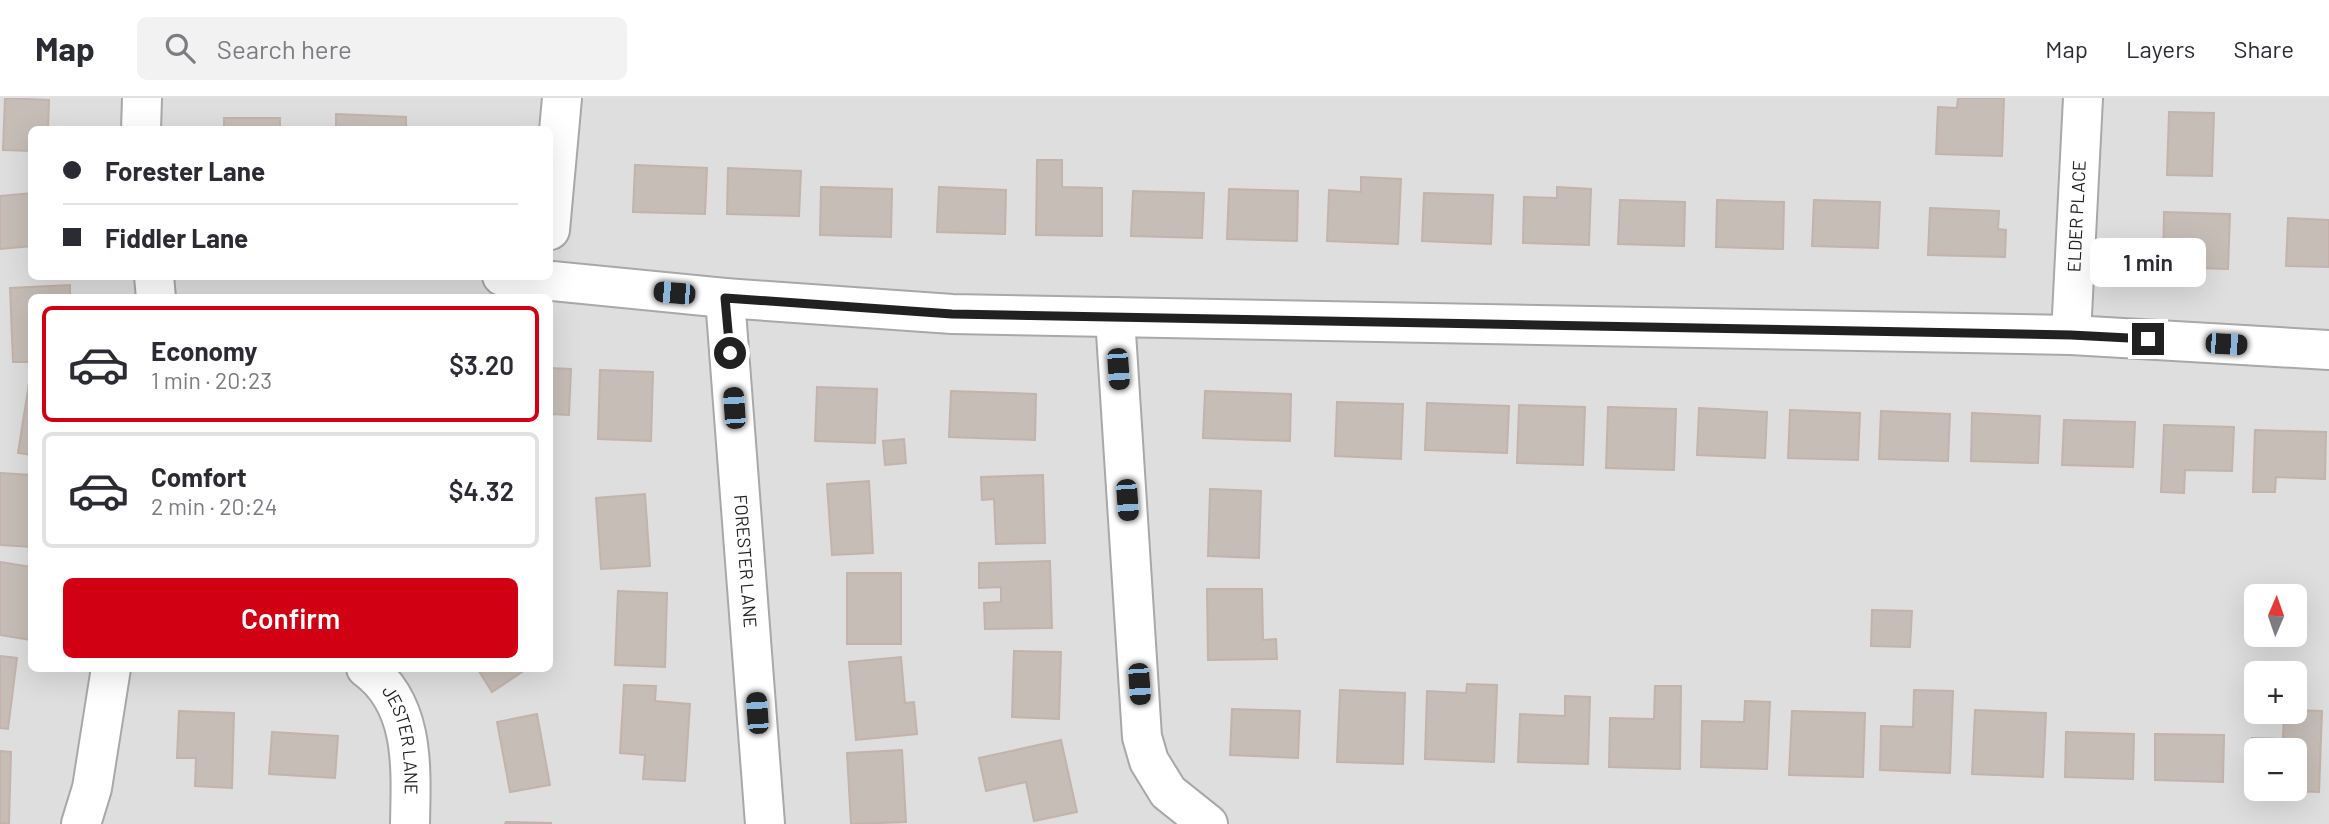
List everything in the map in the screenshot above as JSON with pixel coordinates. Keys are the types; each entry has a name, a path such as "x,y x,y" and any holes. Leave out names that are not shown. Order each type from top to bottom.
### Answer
{"street":[{"path":"141,126 142,98"},
{"path":"553,197 562,98"},
{"name":"ELDER PLACE","path":"2071,335 2083,98"},
{"path":"553,279 725,298 952,314 2071,335 2329,350"},
{"name":"FORESTER LANE","path":"725,298 765,824"},
{"path":"1115,317 1142,737 1149,761 1168,792 1208,824"},
{"path":"81,824 92,788 110,672"},
{"name":"JESTER LANE","path":"371,672 378,677 401,712 411,755 410,824"}],"shaded area":[{"path":"0,98 2329,98 2329,824 0,824"}],"building":[{"path":"5,98 49,100 48,126 28,126 28,151 3,150"},
{"path":"1958,98 2004,98 2002,156 1936,154 1938,107 1957,108"},
{"path":"2169,112 2214,113 2212,176 2167,175"},
{"path":"336,114 406,117 406,126 336,126"},
{"path":"224,118 280,118 280,126 224,126"},
{"path":"1037,160 1062,160 1062,187 1102,188 1102,236 1036,235"},
{"path":"635,165 707,168 705,214 633,212"},
{"path":"728,168 801,171 799,216 727,214"},
{"path":"1361,177 1401,179 1398,244 1327,241 1329,190 1361,192"},
{"path":"821,187 892,189 891,237 820,235"},
{"path":"939,187 1006,190 1005,234 937,232"},
{"path":"1557,187 1591,189 1589,245 1523,243 1524,197 1557,198"},
{"path":"1229,189 1298,191 1297,241 1227,239"},
{"path":"1133,191 1204,193 1202,238 1131,236"},
{"path":"28,193 28,246 0,249 0,196"},
{"path":"1424,193 1493,195 1491,244 1422,241"},
{"path":"1620,200 1685,202 1684,246 1618,244"},
{"path":"1717,200 1784,202 1783,249 1716,247"},
{"path":"1814,200 1880,202 1878,248 1812,246"},
{"path":"1930,208 1999,211 1998,229 2006,230 2005,257 1928,255"},
{"path":"2164,212 2230,214 2228,269 2163,267"},
{"path":"2288,218 2329,220 2329,267 2286,266"},
{"path":"70,285 70,294 28,294 28,362 13,362 10,288"},
{"path":"553,368 571,369 569,415 553,414"},
{"path":"600,370 653,372 651,441 598,439"},
{"path":"817,387 877,389 875,443 815,441"},
{"path":"28,389 28,454 18,453"},
{"path":"951,391 1036,394 1035,440 949,437"},
{"path":"1205,391 1291,394 1290,441 1203,438"},
{"path":"1337,402 1403,404 1401,459 1335,456"},
{"path":"1427,403 1509,406 1507,453 1425,450"},
{"path":"1519,405 1585,407 1583,465 1517,463"},
{"path":"1608,407 1676,409 1674,470 1606,468"},
{"path":"1699,408 1767,412 1765,458 1697,455"},
{"path":"1790,410 1860,413 1858,460 1788,458"},
{"path":"1881,411 1950,414 1948,461 1879,459"},
{"path":"1972,413 2040,416 2038,463 1971,461"},
{"path":"2064,420 2135,422 2133,467 2062,465"},
{"path":"2164,425 2234,427 2232,471 2185,470 2184,493 2161,492"},
{"path":"2255,430 2326,432 2325,479 2276,477 2275,492 2253,492"},
{"path":"904,439 906,463 885,465 883,441"},
{"path":"0,473 28,475 28,547 0,545"},
{"path":"1043,475 1045,543 996,544 994,499 982,500 981,477"},
{"path":"869,481 873,553 832,555 827,484"},
{"path":"1210,489 1261,491 1259,558 1208,556"},
{"path":"645,494 650,566 601,569 596,498"},
{"path":"1050,561 1052,628 985,629 984,603 1001,602 1001,587 979,588 979,563"},
{"path":"0,562 28,566 28,640 0,635"},
{"path":"847,573 901,573 901,644 847,644"},
{"path":"1207,589 1262,589 1263,640 1276,639 1277,659 1208,660"},
{"path":"618,591 667,593 665,667 615,665"},
{"path":"1872,610 1912,611 1910,647 1871,646"},
{"path":"1014,651 1061,652 1059,719 1012,717"},
{"path":"0,656 17,658 8,729 0,728"},
{"path":"901,657 905,703 914,702 917,734 856,740 849,662"},
{"path":"480,672 522,672 492,692"},
{"path":"1467,684 1497,685 1494,762 1425,759 1427,691 1466,693"},
{"path":"624,685 656,686 655,701 690,704 685,781 643,779 645,755 620,753"},
{"path":"1655,686 1681,686 1680,769 1609,767 1610,718 1654,719"},
{"path":"1340,690 1405,693 1403,764 1337,762"},
{"path":"1914,690 1953,691 1950,773 1880,770 1881,726 1913,727"},
{"path":"1565,696 1590,697 1588,764 1518,762 1520,714 1565,716"},
{"path":"1745,701 1770,702 1767,769 1701,767 1702,721 1744,722"},
{"path":"1232,709 1300,711 1298,758 1230,755"},
{"path":"1975,710 2046,713 2043,777 1972,774"},
{"path":"2307,710 2322,711 2319,792 2307,792 2307,738 2283,738 2284,724 2307,724"},
{"path":"179,711 234,713 232,788 195,786 196,758 177,758"},
{"path":"1792,711 1865,713 1863,777 1789,775"},
{"path":"537,714 550,785 510,792 497,722"},
{"path":"272,732 338,736 335,778 269,774"},
{"path":"2066,732 2134,734 2133,779 2065,777"},
{"path":"2155,734 2224,735 2223,782 2155,780"},
{"path":"1061,740 1077,812 1034,821 1026,782 986,791 979,758"},
{"path":"902,750 906,822 851,824 847,753"},
{"path":"0,751 11,752 9,824 0,823"},
{"path":"551,823 551,824 505,824"}],"route":[{"path":"730,353 725,298 952,314 2071,335 2148,339"}]}
